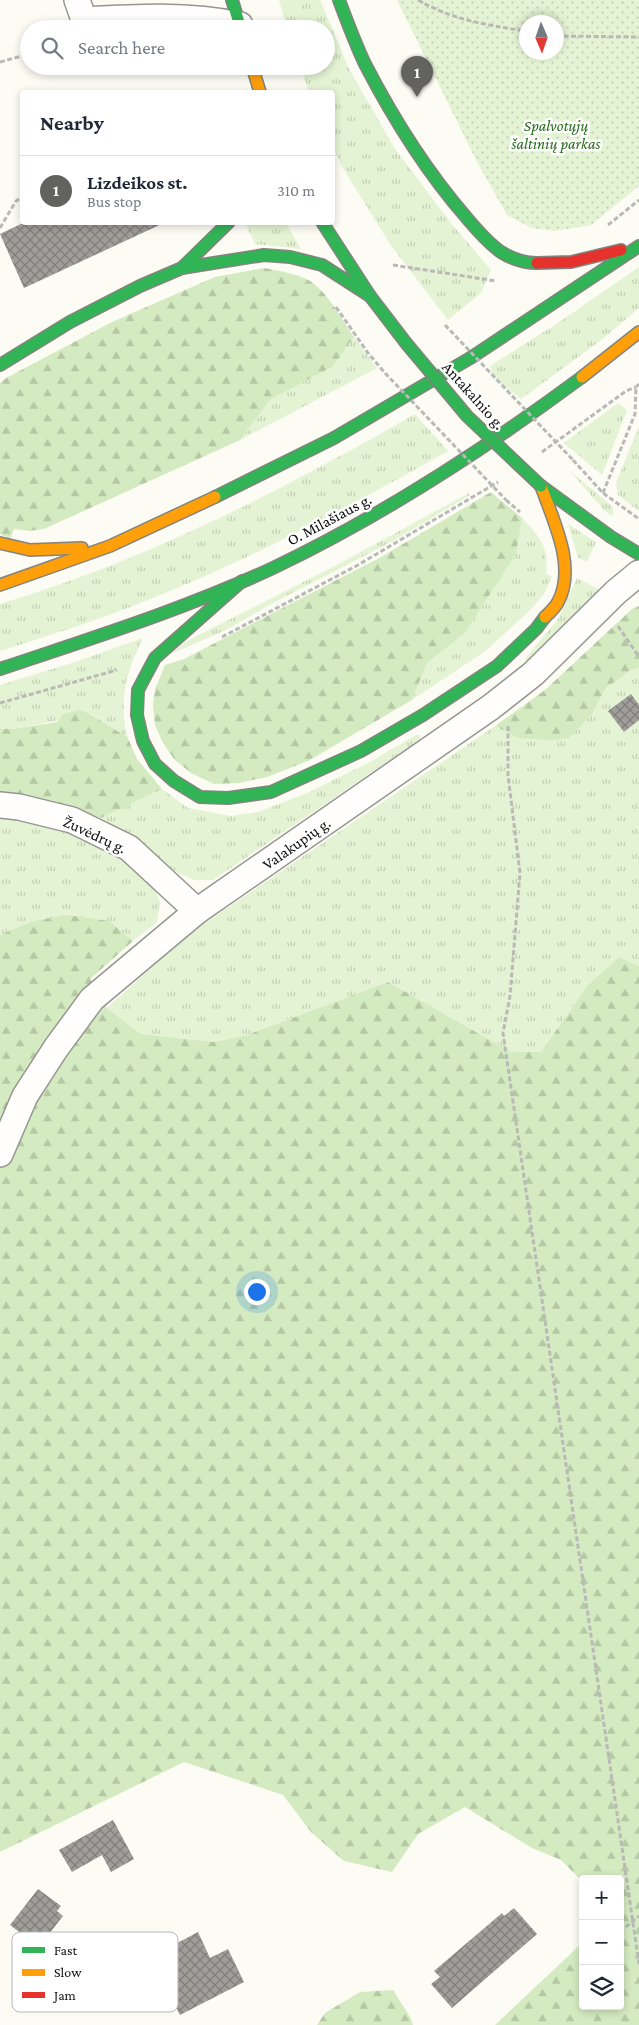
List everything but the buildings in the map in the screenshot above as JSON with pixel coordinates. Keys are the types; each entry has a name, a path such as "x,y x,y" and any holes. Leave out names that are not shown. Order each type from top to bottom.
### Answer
{"main road":[{"path":"232,0 238,20"},
{"path":"339,0 365,63 398,122 438,182 478,232 499,250 518,261 548,265 579,261 639,246"},
{"path":"255,75 259,90"},
{"path":"182,268 226,225"},
{"name":"Antakalnio g.","path":"324,225 370,296 406,343 467,416 541,486 611,537 639,554"},
{"path":"0,585 110,546 186,512 334,438 472,358 639,246"},
{"path":"0,365 70,322 140,286 182,268 264,255 290,257 322,264 370,296"},
{"name":"O. Milašiaus g.","path":"0,669 124,628 242,582 344,531 443,472 537,410 639,332"},
{"path":"242,582 155,658 138,690 137,715 142,741 155,764 174,782 200,797 228,798 271,792 369,746 423,715 497,666 536,629 558,602 566,572 562,545 541,486"},
{"path":"0,544 15,550 36,551 110,546"}],"street":[{"path":"77,0 84,20 155,8 215,20"},
{"name":"Valakupių g.","path":"0,1154 25,1096 56,1048 92,999 197,911 508,694 533,674 616,592 639,573"},
{"path":"430,750 497,666"},
{"name":"Žuvėdrų g.","path":"0,805 19,807 72,820 129,848 197,911"}],"path":[{"path":"418,0 440,13 468,21 519,30"},
{"path":"564,36 639,37"},
{"path":"0,62 20,56"},
{"path":"0,228 16,201 20,198"},
{"path":"393,265 480,280"},
{"path":"445,325 603,493 639,519"},
{"path":"385,373 506,500"},
{"path":"603,493 635,414 636,387 639,384"},
{"path":"508,694 508,775 520,873 510,996 504,1034 639,1964"},
{"path":"624,1929 639,1916"}],"green space":[{"path":"279,0 320,0 328,20 285,20"},
{"name":"Spalvotųjų šaltinių parkas","path":"397,0 639,0 639,186 591,225 555,231 532,228 507,215 477,162"},
{"path":"335,36 349,69 395,149 451,223 491,270 481,293 448,320 390,244 341,165 335,152 335,90 308,90 303,75 335,75"},
{"path":"246,225 287,225 301,249 255,244"},
{"path":"639,267 639,308 600,341 521,399 493,377 490,366 558,323"},
{"path":"264,268 305,278 317,286 334,307 354,337 332,367 270,400 240,440 44,529 29,531 14,529 10,539 0,534 0,383 6,378 112,322 215,277"},
{"path":"354,337 377,368 240,440 270,400 332,367"},
{"path":"618,403 627,410 602,475 564,443"},
{"path":"415,414 448,451 294,534 174,590 66,630 0,651 0,604 55,586 161,545 315,470"},
{"path":"639,426 639,511 618,495 616,483"},
{"path":"569,470 613,507 613,517 604,510"},
{"path":"491,492 522,518 516,554 465,633 427,663 412,700 308,761 267,777 239,783 214,784 191,773 174,759 163,743 155,725 153,705 155,689 165,665 184,659 381,557"},
{"path":"469,493 470,495 393,541 271,604 226,630 171,654 187,641 335,566"},
{"path":"522,518 542,543 546,556 546,574 552,576 544,594 531,609 487,650 412,700 427,663 465,633 516,554"},
{"path":"568,524 596,542 587,562 578,558"},
{"path":"577,578 600,590 526,663 525,659 558,619"},
{"path":"639,606 639,668 631,670 605,689 592,714 569,738 552,740 518,738 495,726 545,690 632,609"},
{"path":"143,638 128,674 124,697 127,736 115,731 92,714 13,729 0,729 0,685 75,662"},
{"path":"639,668 639,966 619,957 588,985 541,1052 511,1052 388,982 247,1035 213,1042 141,1034 107,1008 186,936 495,726 518,738 592,714 605,689 631,670"},
{"path":"80,710 127,736 137,759 162,789 101,818 53,801 0,796 0,729 13,729 57,722 63,714"},
{"path":"416,735 421,735 419,740 213,880 194,880 178,873 101,818 162,789 188,808 231,816 258,812 307,793 370,762"},
{"path":"0,814 30,816 126,853 152,883 160,902 157,922 133,941 109,921 30,922 0,935"},
{"path":"67,915 109,921 133,941 90,979 107,1008 141,1034 213,1042 247,1035 388,982 511,1052 541,1052 588,985 619,957 639,966 639,2025 495,2025 579,1946 579,2010 624,2010 624,1875 579,1875 579,1878 561,1860 532,1848 465,1807 418,1834 392,1872 344,1861 311,1832 283,1795 184,1762 0,1852 0,935 30,922"},
{"path":"393,1990 413,2025 317,2025 325,2013 360,1992"}],"traffic: fast":[{"path":"232,0 238,20"},
{"path":"339,0 365,64 411,144 437,181 474,226 496,248 514,259 537,263"},
{"path":"182,268 226,225"},
{"path":"324,225 370,296 406,343"},
{"path":"215,497 334,438 472,357 639,246"},
{"path":"0,365 70,322 140,286 182,268 264,255 290,257 322,265 370,296"},
{"path":"406,343 467,416 541,486"},
{"path":"0,669 206,597 314,548 432,480 508,430 582,377"},
{"path":"541,486 611,537 639,554"},
{"path":"242,581 155,658 138,690 137,715 143,741 155,764 174,781 200,797 228,798 271,792 361,751 423,715 497,666 536,629 545,617"}],"traffic: slow":[{"path":"255,75 259,90"},
{"path":"582,377 639,332"},
{"path":"541,486 557,528 564,559 565,574 558,602 545,617"},
{"path":"0,585 110,546 215,497"},
{"path":"0,543 30,550 82,548"}],"traffic: jam":[{"path":"537,263 571,262 621,250"}],"place":[{"name":"Lizdeikos st.","path":"417,97"}]}
